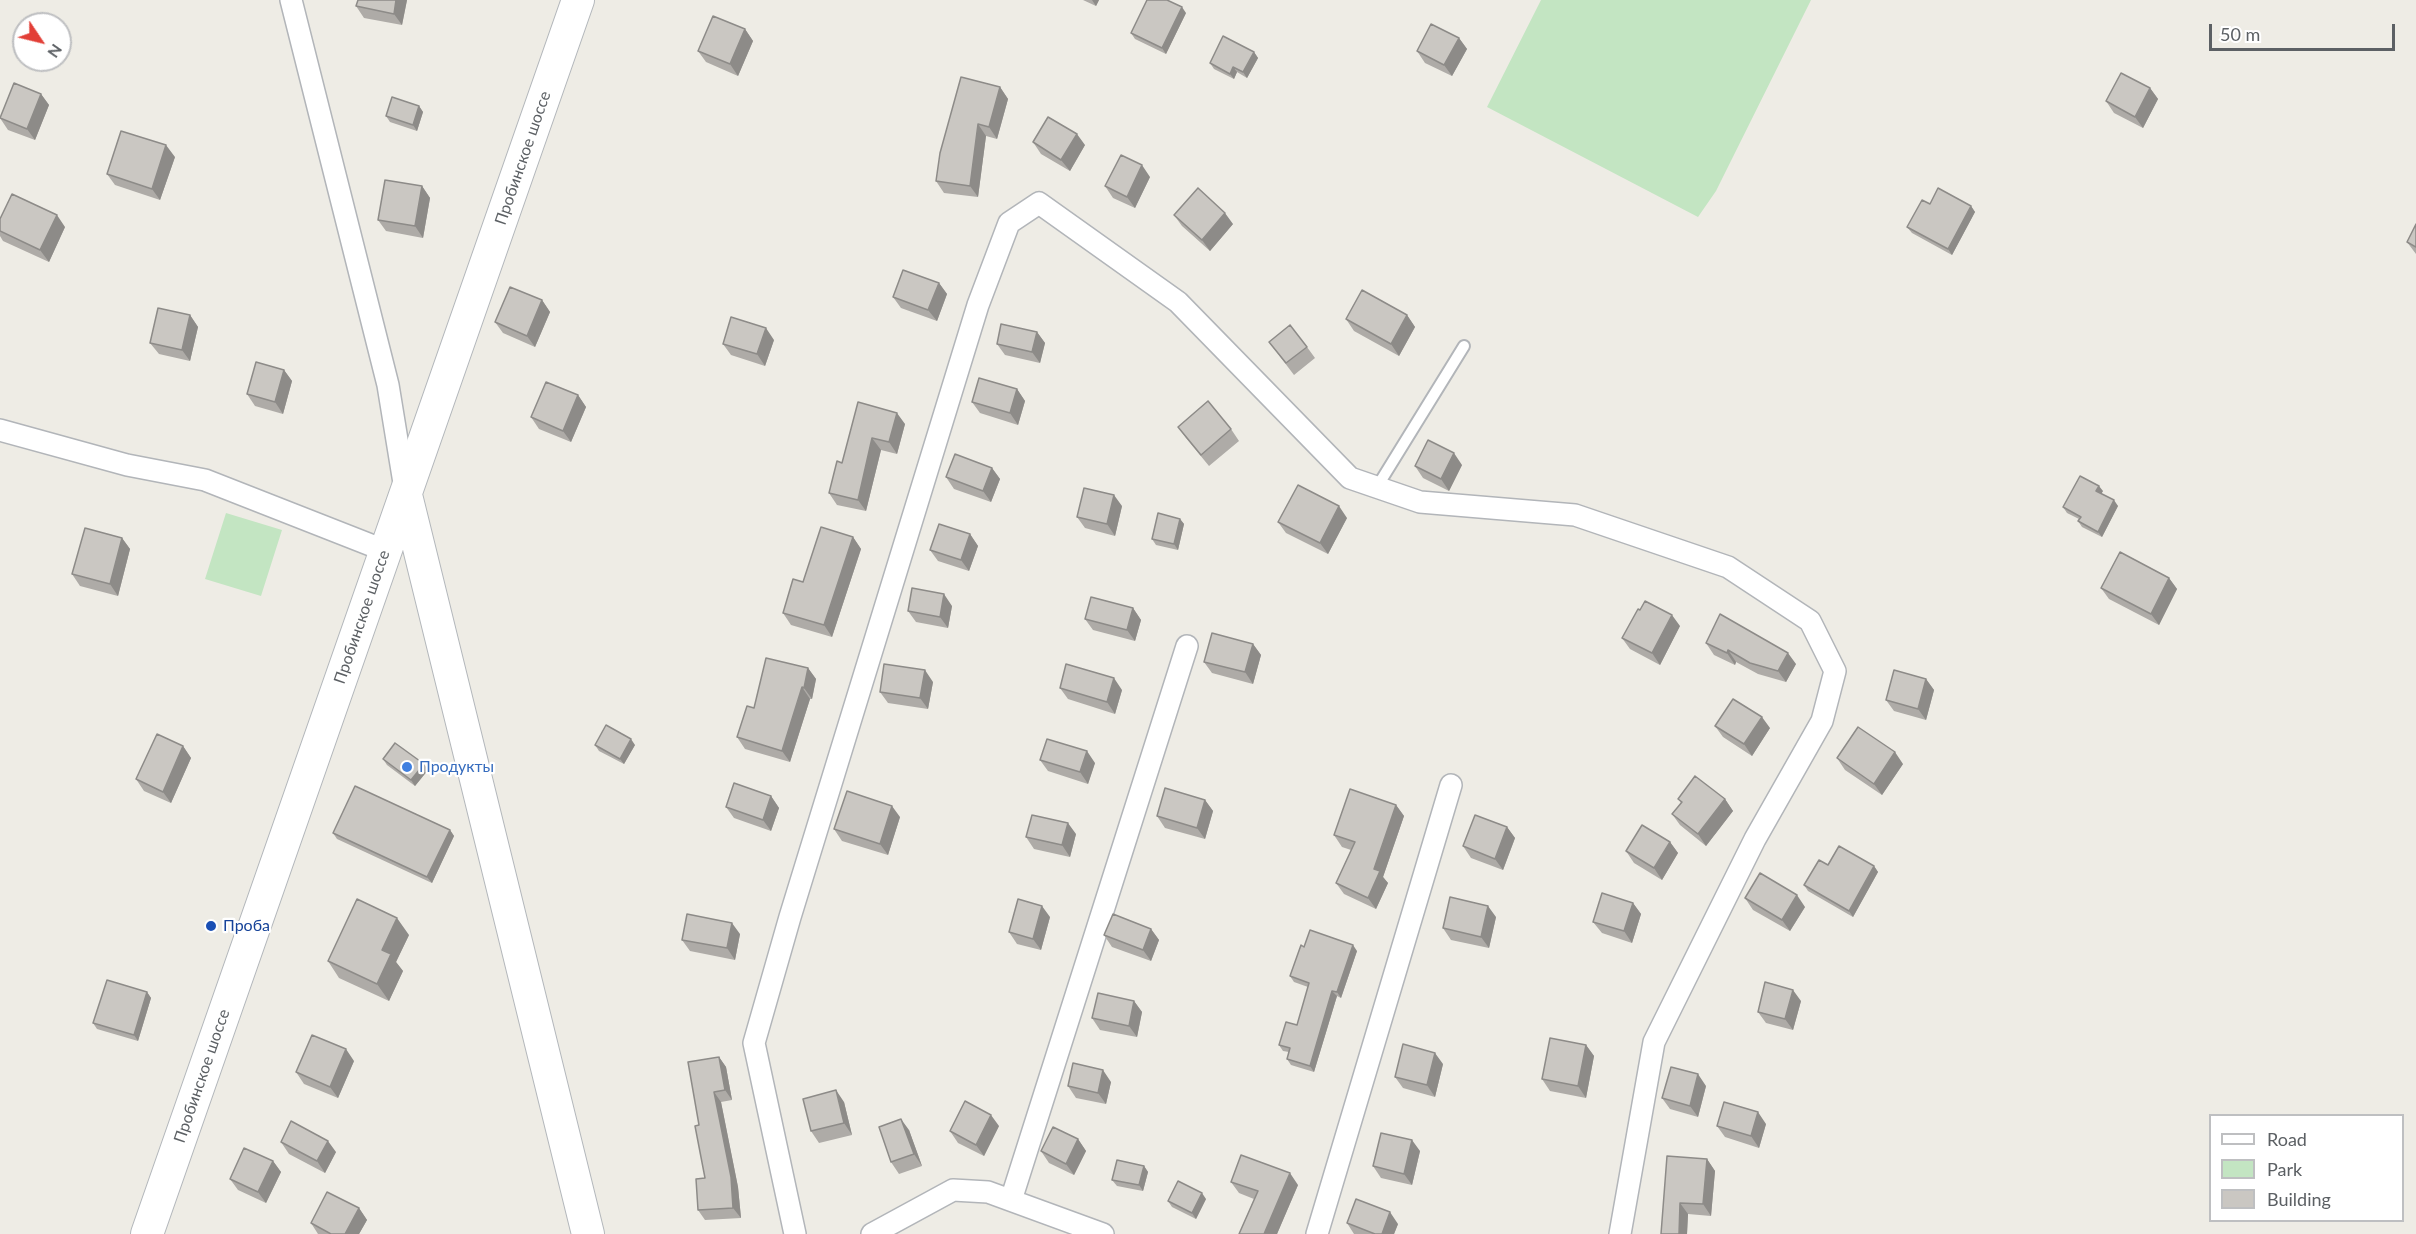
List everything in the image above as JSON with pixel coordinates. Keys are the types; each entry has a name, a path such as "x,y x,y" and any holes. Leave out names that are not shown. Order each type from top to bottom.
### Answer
{"main road":[{"name":"Пробинское шоссе","path":"147,1234 578,0"},
{"path":"406,495 588,1234"}],"street":[{"path":"291,0 388,385 406,495"},
{"path":"795,1234 754,1043 793,906 978,305 1009,223 1040,203 1178,302 1350,478 1420,502 1575,515 1728,567 1810,621 1835,671 1822,721 1755,839 1654,1042 1620,1234"},
{"path":"0,430 128,465 205,480 386,551"},
{"path":"1011,1200 1187,646"},
{"path":"1317,1234 1451,785"},
{"path":"872,1234 953,1190 988,1192 1103,1234"}],"lane":[{"path":"1377,487 1464,346"}],"green space":[{"path":"1541,0 1811,0 1716,191 1698,217 1487,107"},
{"path":"226,513 282,530 261,596 205,579"}],"building":[{"path":"358,0 396,0 394,14 356,6"},
{"path":"1147,0 1167,0 1182,7 1162,48 1131,33"},
{"path":"713,16 745,29 730,64 698,51"},
{"path":"1431,24 1459,38 1444,65 1417,51"},
{"path":"1223,36 1254,52 1243,72 1233,67 1230,74 1210,63"},
{"path":"2121,73 2150,88 2135,117 2106,101"},
{"path":"961,77 1000,87 989,127 978,124 970,186 936,181 940,153"},
{"path":"14,83 41,94 27,129 0,118"},
{"path":"392,97 419,106 413,125 386,116"},
{"path":"1048,117 1077,134 1061,160 1033,142"},
{"path":"121,131 166,145 152,189 107,174"},
{"path":"1121,155 1142,165 1127,197 1105,186"},
{"path":"385,180 422,186 415,226 378,220"},
{"path":"1198,188 1225,213 1202,240 1174,215"},
{"path":"1938,188 1971,206 1948,249 1907,227 1922,200 1930,204"},
{"path":"12,194 57,215 40,250 0,231 0,219"},
{"path":"2416,224 2416,247 2407,242"},
{"path":"903,270 939,283 928,310 893,297"},
{"path":"510,287 542,300 527,336 495,322"},
{"path":"1362,290 1407,315 1391,344 1346,319"},
{"path":"158,308 190,315 182,350 150,343"},
{"path":"731,317 766,328 757,354 723,344"},
{"path":"1001,324 1037,332 1032,352 997,344"},
{"path":"1290,325 1307,347 1286,363 1269,342"},
{"path":"256,362 284,370 275,402 247,394"},
{"path":"979,378 1017,389 1010,413 972,402"},
{"path":"546,382 578,395 563,431 531,417"},
{"path":"1208,401 1231,429 1201,455 1178,427"},
{"path":"858,402 897,413 889,442 872,438 858,500 829,493 837,461 842,463"},
{"path":"1428,440 1454,453 1441,479 1415,466"},
{"path":"955,454 992,468 983,491 946,477"},
{"path":"2080,476 2099,486 2096,491 2114,500 2098,532 2078,521 2081,517 2063,507"},
{"path":"1298,485 1339,506 1320,543 1278,522"},
{"path":"1084,488 1114,495 1107,524 1077,517"},
{"path":"1158,513 1180,519 1174,544 1152,539"},
{"path":"939,524 970,534 961,560 930,550"},
{"path":"821,527 853,537 824,625 783,613 793,579 803,582"},
{"path":"85,528 122,538 110,584 72,574"},
{"path":"2120,552 2169,578 2151,614 2101,588"},
{"path":"912,588 944,594 940,617 908,611"},
{"path":"1091,597 1133,608 1127,630 1085,619"},
{"path":"1645,601 1672,615 1652,653 1622,638"},
{"path":"1720,614 1788,653 1778,671 1750,663 1728,650 1727,653 1706,643"},
{"path":"1212,633 1253,644 1245,672 1204,662"},
{"path":"766,658 808,668 804,688 802,687 782,751 737,737 747,706 754,708"},
{"path":"884,664 925,670 920,698 880,692"},
{"path":"1066,664 1114,678 1107,702 1060,688"},
{"path":"1894,670 1926,679 1918,709 1886,700"},
{"path":"1733,699 1762,717 1744,744 1715,726"},
{"path":"606,725 631,739 620,759 595,745"},
{"path":"1858,727 1895,752 1874,784 1837,758"},
{"path":"157,734 183,746 163,792 136,779"},
{"path":"1047,739 1087,751 1080,772 1040,760"},
{"name":"Продукты","path":"395,743 424,764 411,780 383,759"},
{"path":"1695,776 1725,799 1698,834 1672,814 1682,802 1678,799"},
{"path":"734,783 771,796 763,820 726,807"},
{"path":"355,786 450,830 427,877 333,833"},
{"path":"1165,788 1205,800 1197,828 1157,816"},
{"path":"1350,789 1396,805 1374,869 1380,871 1368,898 1336,883 1355,842 1334,835"},
{"path":"847,791 892,806 880,844 834,829"},
{"path":"1032,815 1068,823 1062,845 1026,837"},
{"path":"1475,815 1507,827 1495,859 1463,846"},
{"path":"1642,825 1670,842 1654,868 1626,851"},
{"path":"1839,846 1874,866 1849,911 1804,885 1819,860 1828,865"},
{"path":"1760,873 1797,895 1782,920 1745,898"},
{"path":"1602,893 1633,903 1624,931 1593,922"},
{"path":"1450,897 1488,906 1481,937 1443,928"},
{"path":"357,899 397,918 382,950 391,954 377,984 328,961"},
{"path":"1018,899 1042,906 1033,939 1009,932"},
{"path":"687,914 732,923 727,948 682,940"},
{"path":"1113,914 1151,929 1143,950 1104,935"},
{"path":"1310,930 1353,945 1337,992 1332,991 1310,1066 1287,1059 1290,1048 1279,1045 1286,1022 1297,1025 1309,983 1290,976 1301,945 1304,947"},
{"path":"107,980 147,992 134,1035 93,1023"},
{"path":"1765,982 1793,990 1785,1019 1758,1012"},
{"path":"1098,993 1134,1001 1129,1026 1092,1018"},
{"path":"312,1035 346,1049 330,1087 296,1072"},
{"path":"1550,1038 1586,1045 1578,1086 1542,1079"},
{"path":"1403,1044 1435,1053 1427,1085 1395,1077"},
{"path":"719,1057 725,1090 714,1092 731,1177 733,1208 698,1210 696,1179 705,1178 695,1126 699,1125 688,1062"},
{"path":"1073,1063 1103,1070 1098,1093 1068,1086"},
{"path":"1671,1067 1698,1074 1690,1106 1662,1098"},
{"path":"836,1090 844,1123 811,1131 803,1099"},
{"path":"965,1101 991,1115 976,1145 950,1131"},
{"path":"1724,1102 1758,1112 1751,1136 1717,1126"},
{"path":"901,1119 914,1154 891,1162 879,1127"},
{"path":"291,1121 328,1141 317,1161 281,1142"},
{"path":"1053,1127 1078,1139 1066,1164 1041,1151"},
{"path":"1381,1133 1412,1140 1404,1174 1373,1166"},
{"path":"244,1148 273,1161 258,1192 230,1179"},
{"path":"1241,1155 1290,1173 1264,1234 1239,1234 1258,1191 1231,1182"},
{"path":"1667,1156 1707,1159 1703,1204 1680,1203 1679,1234 1661,1234"},
{"path":"1117,1160 1144,1166 1139,1185 1112,1180"},
{"path":"1178,1181 1202,1193 1192,1213 1168,1201"},
{"path":"327,1192 359,1208 345,1234 331,1234 311,1223"},
{"path":"1356,1199 1390,1212 1382,1234 1375,1234 1347,1223"}],"place":[{"name":"Продукты","path":"407,767"},
{"name":"Проба","path":"211,926"}]}
